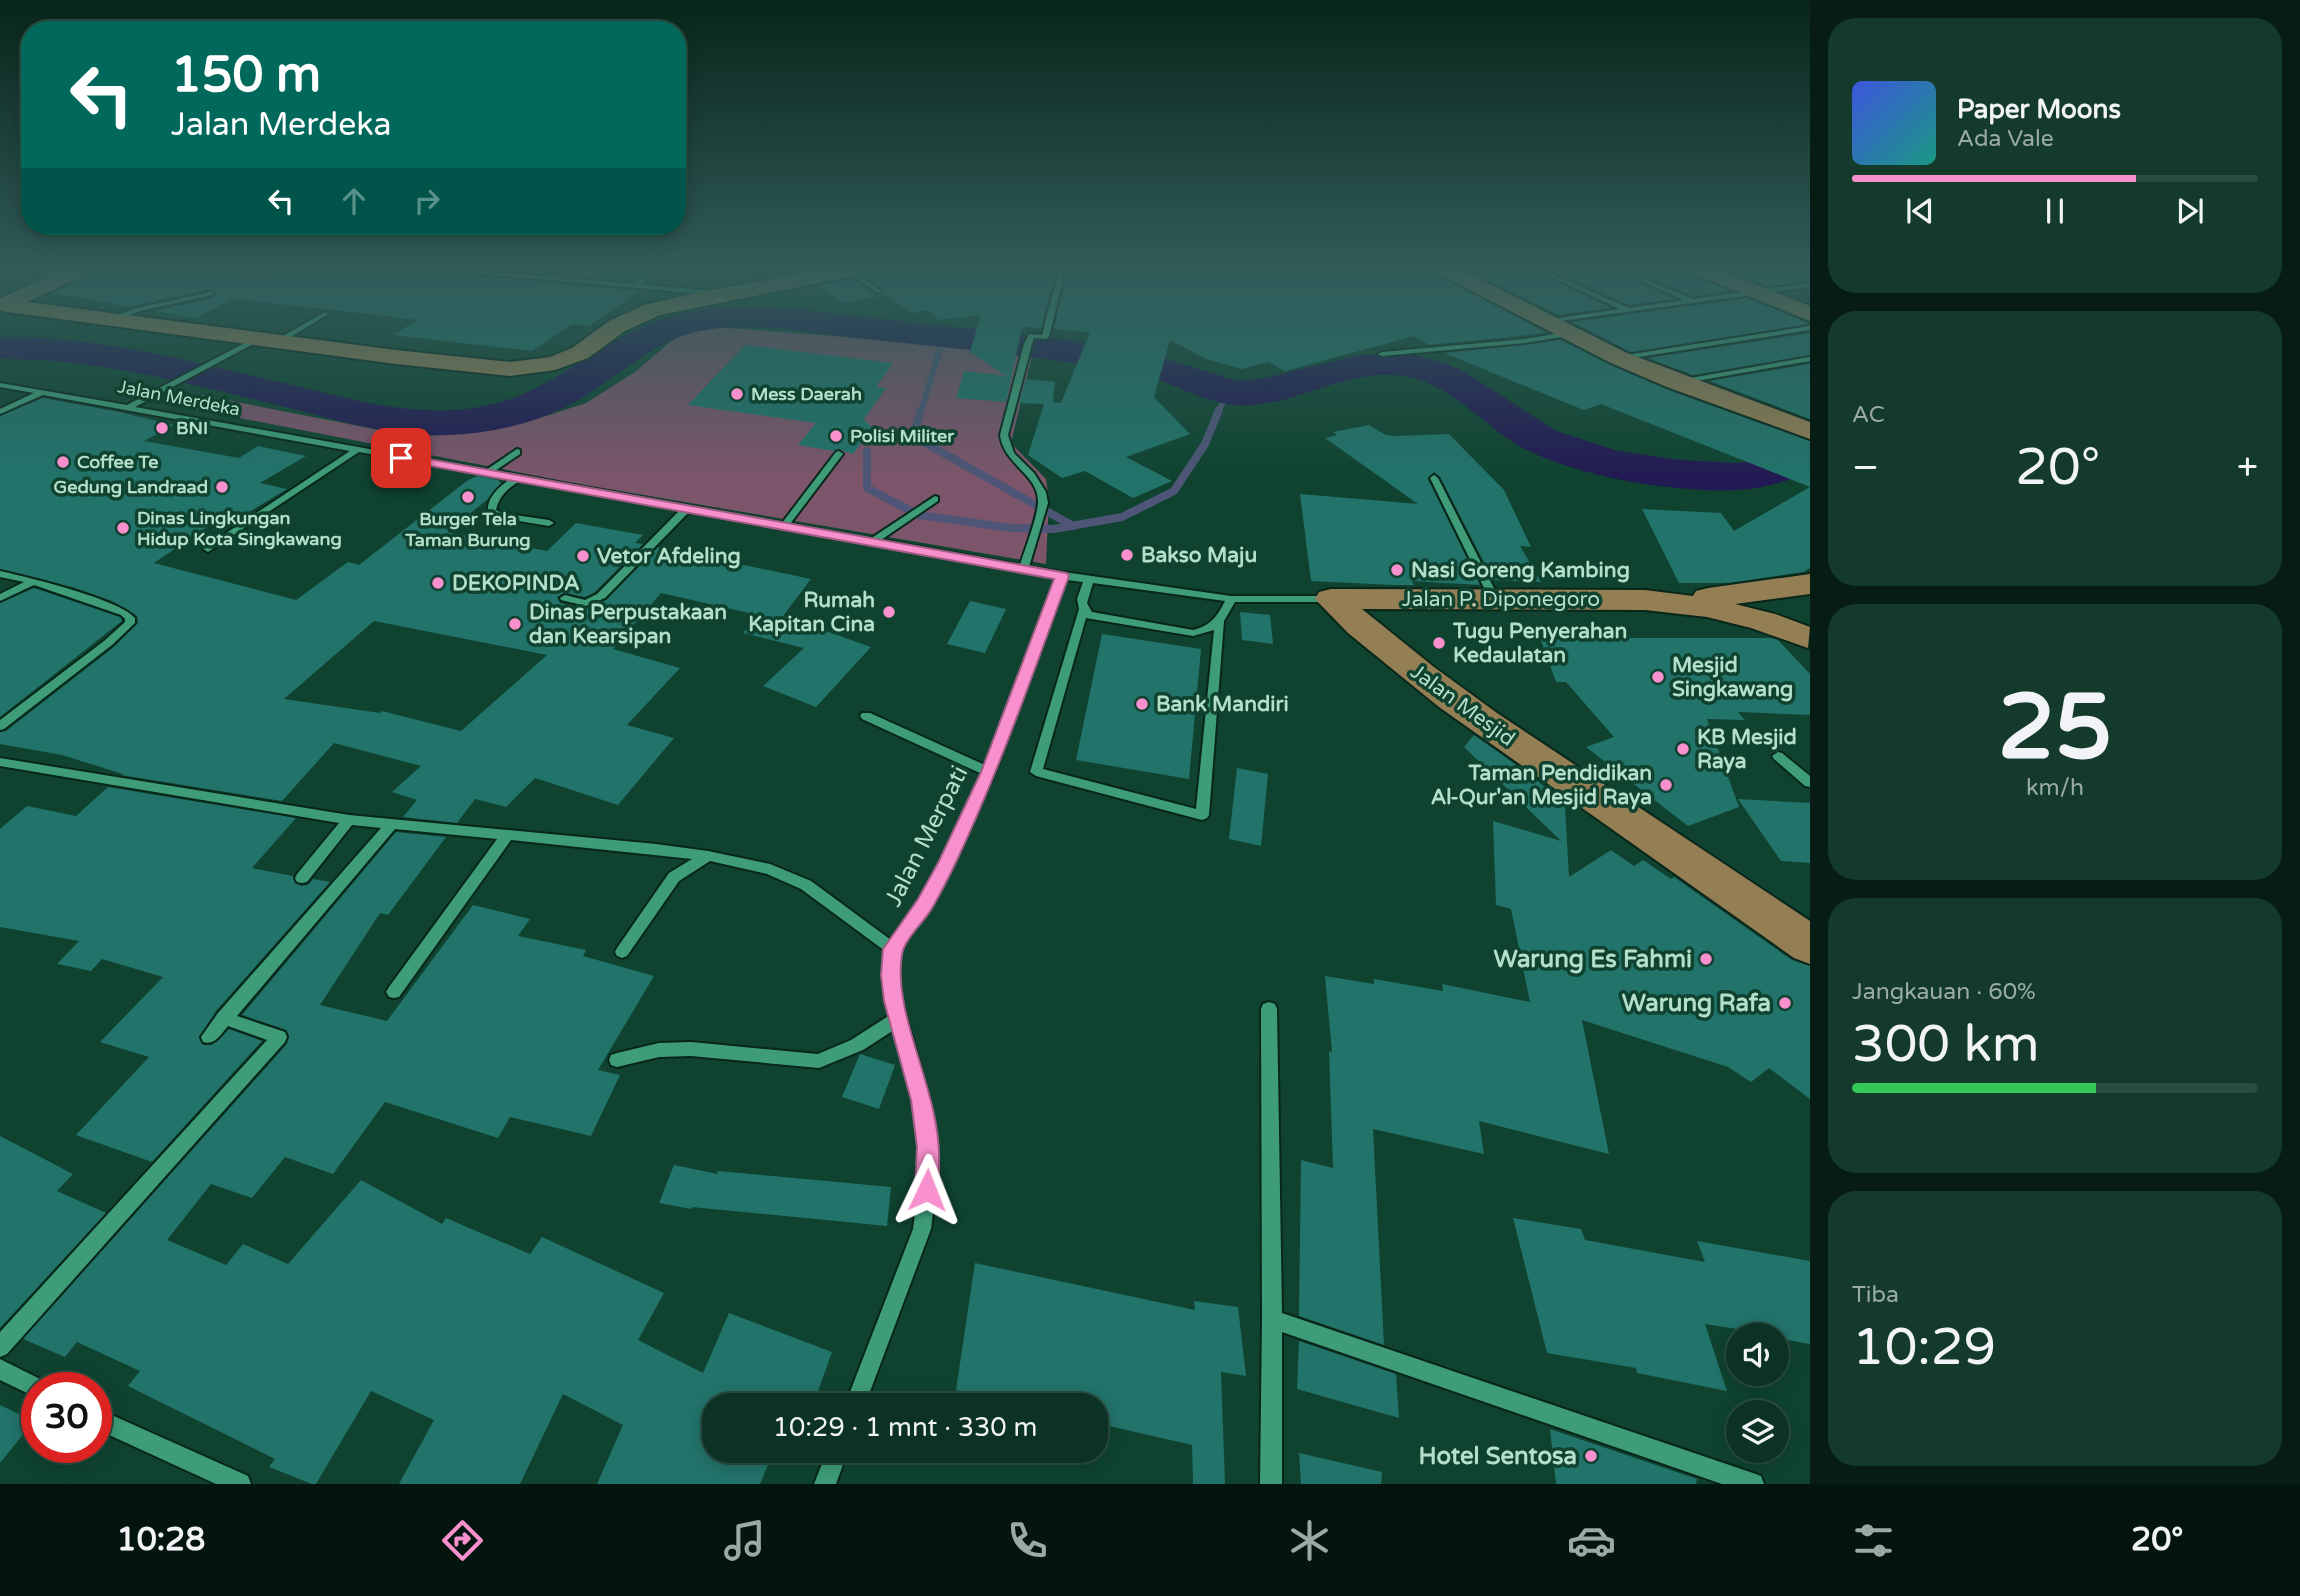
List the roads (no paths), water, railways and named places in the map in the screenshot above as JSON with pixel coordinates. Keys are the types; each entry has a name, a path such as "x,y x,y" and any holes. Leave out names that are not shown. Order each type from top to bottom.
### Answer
{"main road":[{"path":"233,339 510,369 536,367 580,353 599,339"},
{"path":"1583,339 1676,382 1810,431"},
{"path":"1668,602 1749,595 1810,584"},
{"name":"Jalan P. Diponegoro","path":"1331,599 1591,598 1668,602 1707,607 1763,621 1809,639"},
{"name":"Jalan Mesjid","path":"1331,599 1409,665 1510,740 1810,945"}],"street":[{"path":"131,407 266,339"},
{"path":"1024,568 1043,492 1040,483 1004,444 1006,425 1031,339"},
{"path":"1382,354 1535,339"},
{"path":"1619,358 1738,339"},
{"path":"1676,382 1810,359"},
{"name":"Jalan Merdeka","path":"0,385 354,449"},
{"path":"0,412 43,392"},
{"path":"208,549 354,449 1062,576 1189,594"},
{"path":"488,473 517,452"},
{"path":"784,526 839,454"},
{"path":"1434,478 1495,600"},
{"path":"518,479 497,496 491,504 491,511 549,523"},
{"path":"872,542 935,499"},
{"path":"565,597 586,603 601,596 686,509"},
{"path":"0,574 34,581 125,613 130,618 130,623 108,643 0,726"},
{"name":"Jalan Merpati","path":"893,949 924,904 948,861 989,772 1062,576"},
{"path":"1089,580 1081,603 1083,611 1037,772 1202,815 1220,623 1231,599"},
{"path":"0,598 34,581"},
{"name":"Jalan P. Diponegoro","path":"1189,594 1231,599 1331,599"},
{"path":"1083,611 1089,615 1193,633 1207,631 1220,623"},
{"path":"866,716 989,772"},
{"path":"1777,755 1810,783"},
{"path":"0,762 348,820 708,856 770,869 806,885 893,949 891,975 899,1018 922,1100 928,1147 927,1190 922,1228 860,1393"},
{"path":"302,878 348,820"},
{"path":"209,1037 391,825"},
{"path":"394,992 506,837"},
{"path":"622,952 674,877 708,856"},
{"path":"1269,1009 1271,1484"},
{"path":"0,1347 279,1037 224,1018"},
{"path":"617,1060 659,1051 691,1049 819,1061 857,1045 899,1018"},
{"path":"1272,1319 1753,1484"},
{"path":"0,1369 21,1380"},
{"path":"112,1425 240,1484"},
{"path":"825,1484 833,1463"}],"waterway":[{"path":"0,348 50,350 132,362 386,419 432,423 502,416 546,401 647,339"},
{"path":"921,411 943,339"},
{"path":"979,339 1154,366 1221,390 1238,393 1269,390 1318,375 1359,367 1411,365 1451,380 1541,440 1618,464 1680,474 1737,476 1760,474 1810,458"},
{"path":"1218,411 1230,392"},
{"path":"921,410 913,436 1073,526"},
{"path":"1073,526 1122,517 1174,491 1205,444 1219,410"},
{"path":"867,451 867,488 919,515 1011,528 1054,529 1073,526"}],"place":[{"name":"Mess Daerah","path":"737,394"},
{"name":"BNI","path":"162,428"},
{"name":"Polisi Militer","path":"836,436"},
{"name":"Coffee Te","path":"63,462"},
{"name":"Gedung Landraad","path":"222,487"},
{"name":"Burger Tela Taman Burung","path":"468,497"},
{"name":"Dinas Lingkungan Hidup Kota Singkawang","path":"123,528"},
{"name":"Bakso Maju","path":"1127,555"},
{"name":"Vetor Afdeling","path":"583,556"},
{"name":"Nasi Goreng Kambing","path":"1397,570"},
{"name":"DEKOPINDA","path":"438,583"},
{"name":"Rumah Kapitan Cina","path":"889,612"},
{"name":"Dinas Perpustakaan dan Kearsipan","path":"515,624"},
{"name":"Tugu Penyerahan Kedaulatan","path":"1439,643"},
{"name":"Mesjid Singkawang","path":"1658,677"},
{"name":"Bank Mandiri","path":"1142,704"},
{"name":"KB Mesjid Raya","path":"1683,749"},
{"name":"Taman Pendidikan Al-Qur'an Mesjid Raya","path":"1666,785"},
{"name":"Warung Es Fahmi","path":"1706,959"},
{"name":"Warung Rafa","path":"1785,1003"},
{"name":"Hotel Sentosa","path":"1591,1456"}]}
